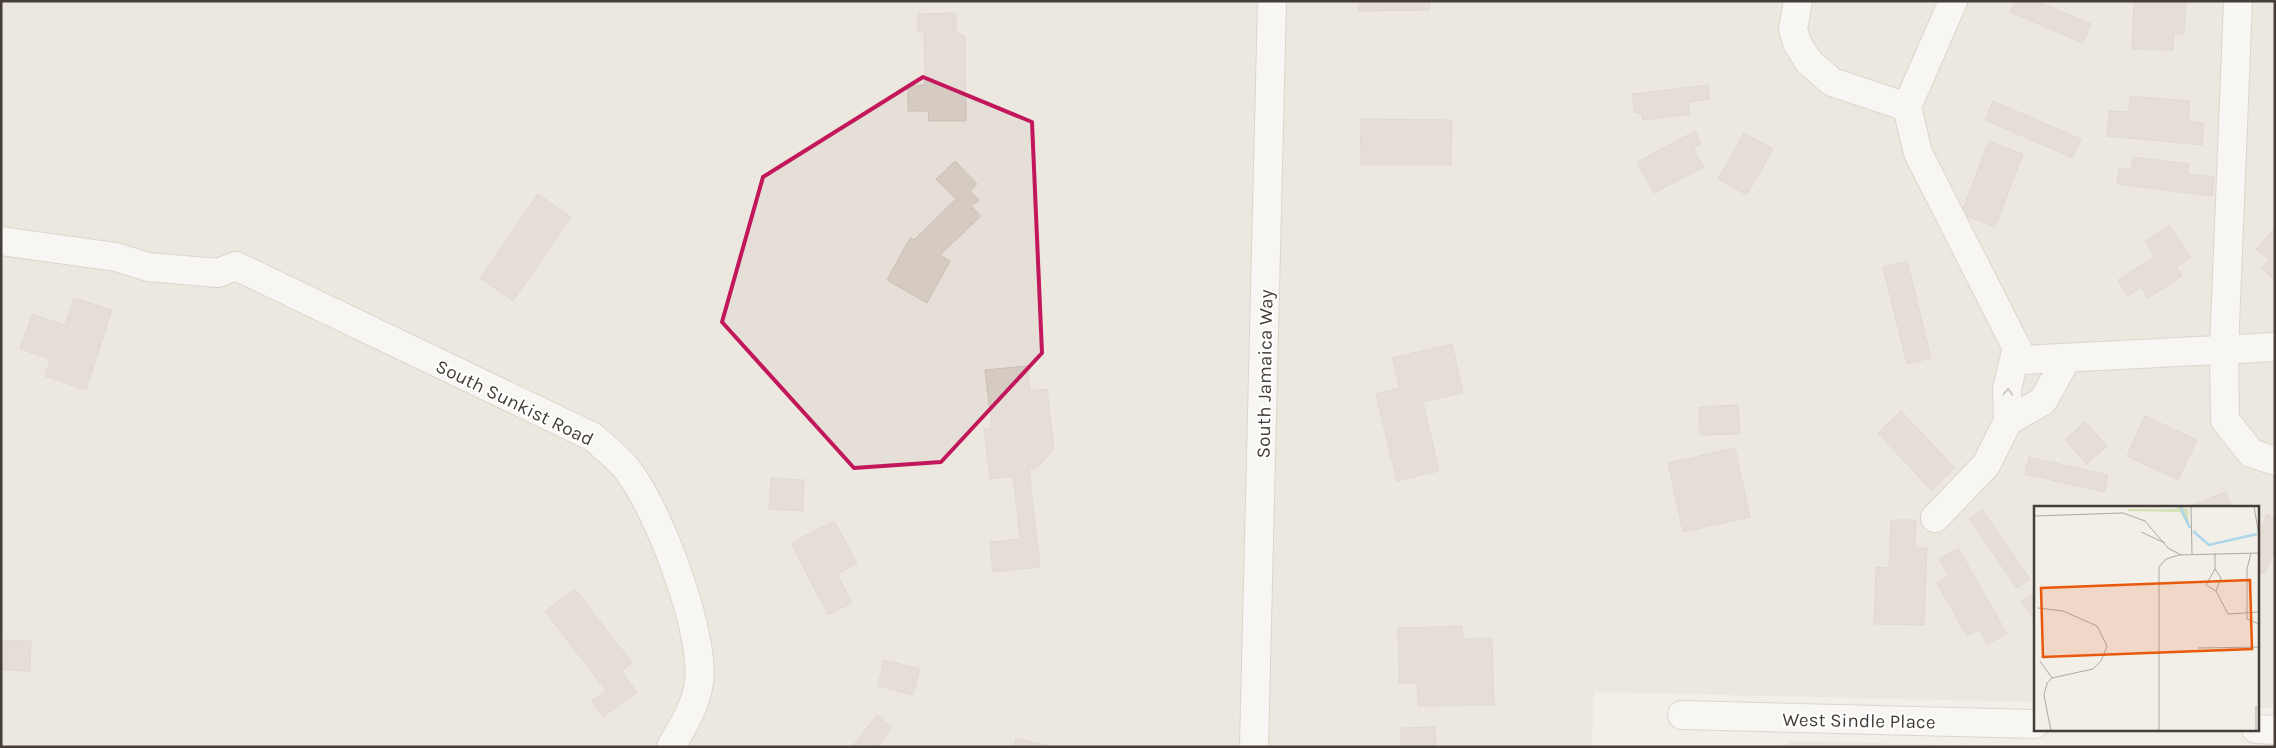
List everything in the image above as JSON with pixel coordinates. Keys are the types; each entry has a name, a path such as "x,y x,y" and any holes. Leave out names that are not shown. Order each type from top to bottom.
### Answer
{"street":[{"name":"South Jamaica Way","path":"1254,747 1272,1"},
{"path":"1798,1 1792,29 1797,43 1809,62 1832,82 1908,107"},
{"path":"1953,1 1908,107 1918,153 2023,360 2275,348"},
{"path":"2238,1 2224,350 2225,420 2251,453 2275,461"},
{"name":"South Sunkist Road","path":"1,241 116,257 148,267 218,274 236,266 593,437 626,468 647,503 684,588 700,658 698,688 688,715 671,747"},
{"path":"1935,518 1986,465 2008,420 2008,389 2017,346"},
{"path":"2008,420 2043,401 2067,358"},
{"name":"West Sindle Place","path":"1682,715 2034,724"},
{"path":"2258,729 2275,730"}],"highlighted area":[{"path":"923,77 1032,122 1042,353 941,462 854,468 722,322 763,177"}],"shaded area":[{"path":"1,1 2275,1 2275,708 2258,708 2258,506 2034,506 2034,702 1594,692 1592,747 1,747"},
{"path":"1792,741 2050,747 1779,747"}],"building":[{"path":"1359,1 1430,1 1430,10 1359,11"},
{"path":"2015,1 2037,1 2091,24 2083,43 2010,12"},
{"path":"2134,1 2186,1 2184,34 2174,34 2173,50 2132,49"},
{"path":"956,13 956,33 965,36 966,121 929,121 928,111 908,111 908,86 925,85 924,32 918,32 918,14"},
{"path":"1708,85 1709,99 1688,102 1690,114 1643,120 1641,113 1635,113 1632,94"},
{"path":"2130,96 2190,101 2188,121 2204,123 2202,145 2107,136 2109,111 2128,112"},
{"path":"1993,101 2081,139 2073,158 1985,120"},
{"path":"1361,119 1452,120 1451,165 1360,165"},
{"path":"1695,131 1701,143 1693,148 1704,167 1654,193 1637,162"},
{"path":"1744,133 1773,149 1747,195 1718,179"},
{"path":"1989,141 2023,154 1995,227 1961,214"},
{"path":"2133,157 2189,164 2188,174 2214,177 2212,196 2117,184 2119,168 2131,170"},
{"path":"955,161 977,184 970,191 979,200 971,206 981,216 940,255 950,261 927,303 887,280 910,238 914,240 956,199 936,179"},
{"path":"538,194 571,217 513,301 480,278"},
{"path":"2170,226 2191,258 2176,267 2182,276 2148,298 2141,287 2128,296 2118,280 2155,256 2145,241"},
{"path":"2275,228 2275,280 2262,269 2269,260 2256,249"},
{"path":"1907,261 1931,358 1907,364 1883,267"},
{"path":"74,298 112,310 86,390 45,376 50,359 20,349 32,314 65,325"},
{"path":"1452,344 1463,393 1423,402 1439,471 1397,481 1376,394 1400,388 1392,358"},
{"path":"1027,366 1030,391 1047,389 1054,449 1037,468 1029,469 1040,567 993,572 990,542 1020,539 1013,476 990,479 984,429 992,428 985,370"},
{"path":"1738,405 1740,434 1700,435 1699,407"},
{"path":"1901,411 1955,468 1931,490 1878,433"},
{"path":"2145,416 2197,440 2178,480 2127,456"},
{"path":"2085,422 2107,446 2087,464 2065,440"},
{"path":"1735,448 1750,517 1683,532 1668,463"},
{"path":"2029,457 2108,475 2104,492 2025,474"},
{"path":"771,478 804,480 803,511 769,509"},
{"path":"2226,492 2232,506 2190,506"},
{"path":"1982,510 2030,579 2017,588 1969,518"},
{"path":"2267,514 2275,518 2275,548 2265,574 2258,571 2258,536"},
{"path":"1891,520 1916,520 1915,548 1927,548 1924,625 1874,624 1876,567 1889,568"},
{"path":"834,521 857,563 837,574 852,603 828,615 791,543"},
{"path":"1958,548 2007,634 1987,644 1979,629 1967,636 1937,583 1949,576 1939,559"},
{"path":"575,589 632,663 621,671 637,692 603,717 591,701 606,691 545,611"},
{"path":"2034,593 2034,619 2021,602"},
{"path":"1462,626 1463,639 1492,638 1494,705 1418,706 1417,683 1399,683 1398,628"},
{"path":"1,640 31,641 30,671 1,670"},
{"path":"884,660 920,669 913,695 878,686"},
{"path":"877,715 892,727 879,745 882,747 852,747"},
{"path":"1435,727 1436,747 1401,747 1401,728"},
{"path":"1016,738 1053,747 1014,747"}]}
